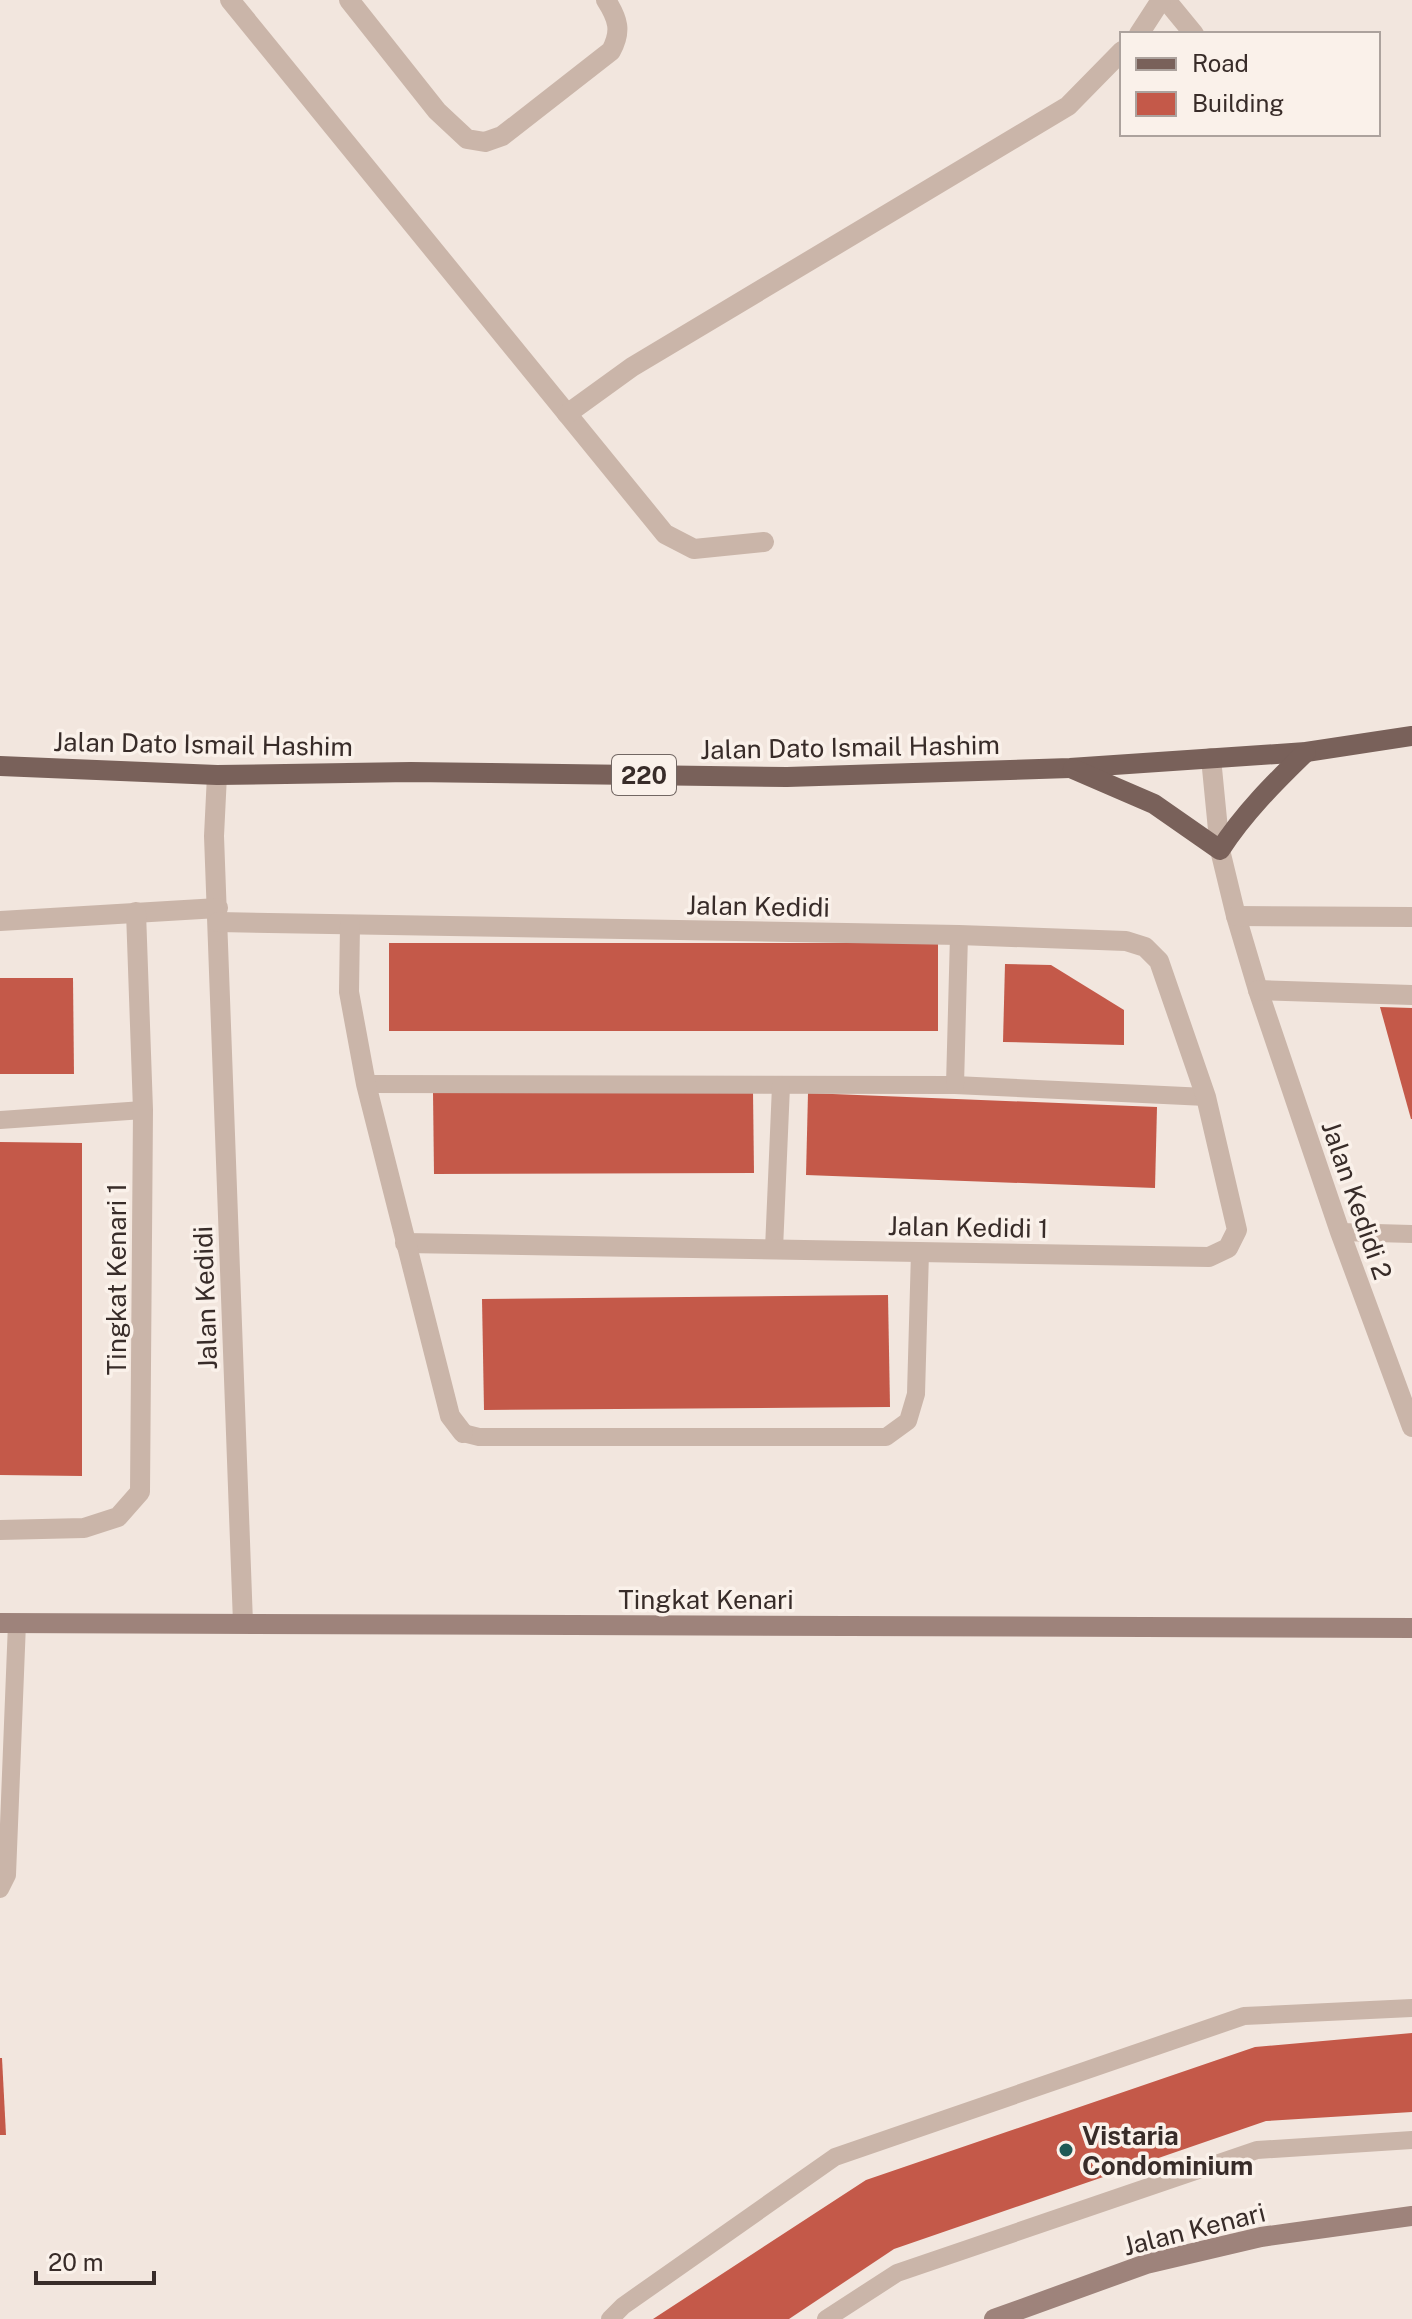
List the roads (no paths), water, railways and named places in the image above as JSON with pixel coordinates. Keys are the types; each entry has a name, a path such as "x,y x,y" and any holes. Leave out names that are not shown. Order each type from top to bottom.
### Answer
{"main road":[{"name":"Jalan Dato Ismail Hashim","path":"0,766 217,775 411,772 787,777 1070,768 1306,752 1412,736"},
{"path":"1070,768 1154,804 1220,850 1256,801 1306,752"}],"street":[{"path":"230,0 665,534 694,549 764,542"},
{"path":"349,0 437,111 467,139 485,142 502,136 611,51 618,39 619,27 606,0"},
{"path":"1140,32 1163,0 1192,32"},
{"path":"567,414 645,359 1068,106 1120,53"},
{"name":"Jalan Kedidi 2","path":"1211,758 1220,850 1258,990 1340,1232 1412,1427"},
{"name":"Jalan Kedidi","path":"217,775 214,836 243,1623"},
{"path":"0,921 136,912 218,915"},
{"name":"Tingkat Kenari 1","path":"0,1530 84,1528 118,1517 140,1492 143,1110 136,912"},
{"name":"Jalan Kedidi","path":"218,915 350,925 959,935 1126,941 1145,947 1159,961"},
{"path":"1236,916 1412,917"},
{"path":"350,925 349,992 366,1084 450,1416 463,1433"},
{"name":"Jalan Kedidi 1","path":"405,1243 1209,1257 1228,1248 1237,1230 1206,1097 1159,961"},
{"path":"1258,990 1412,995"},
{"name":"Tingkat Kenari","path":"8,1623 1412,1628"},
{"name":"Jalan Kenari","path":"994,2319 1146,2264 1261,2237 1412,2216"}],"lane":[{"path":"955,1085 959,935"},
{"path":"366,1084 955,1085 1206,1097"},
{"path":"774,1249 781,1086"},
{"path":"0,1120 143,1110"},
{"path":"1340,1232 1412,1234"},
{"path":"463,1433 479,1437 886,1437 908,1421 916,1394 920,1252"},
{"path":"0,1889 7,1875 8,1623"},
{"path":"610,2319 623,2306 835,2157 1244,2016 1412,2008"},
{"path":"826,2319 897,2273 1257,2150 1412,2140"}],"place":[{"name":"Vistaria Condominium","path":"1066,2150"}]}
